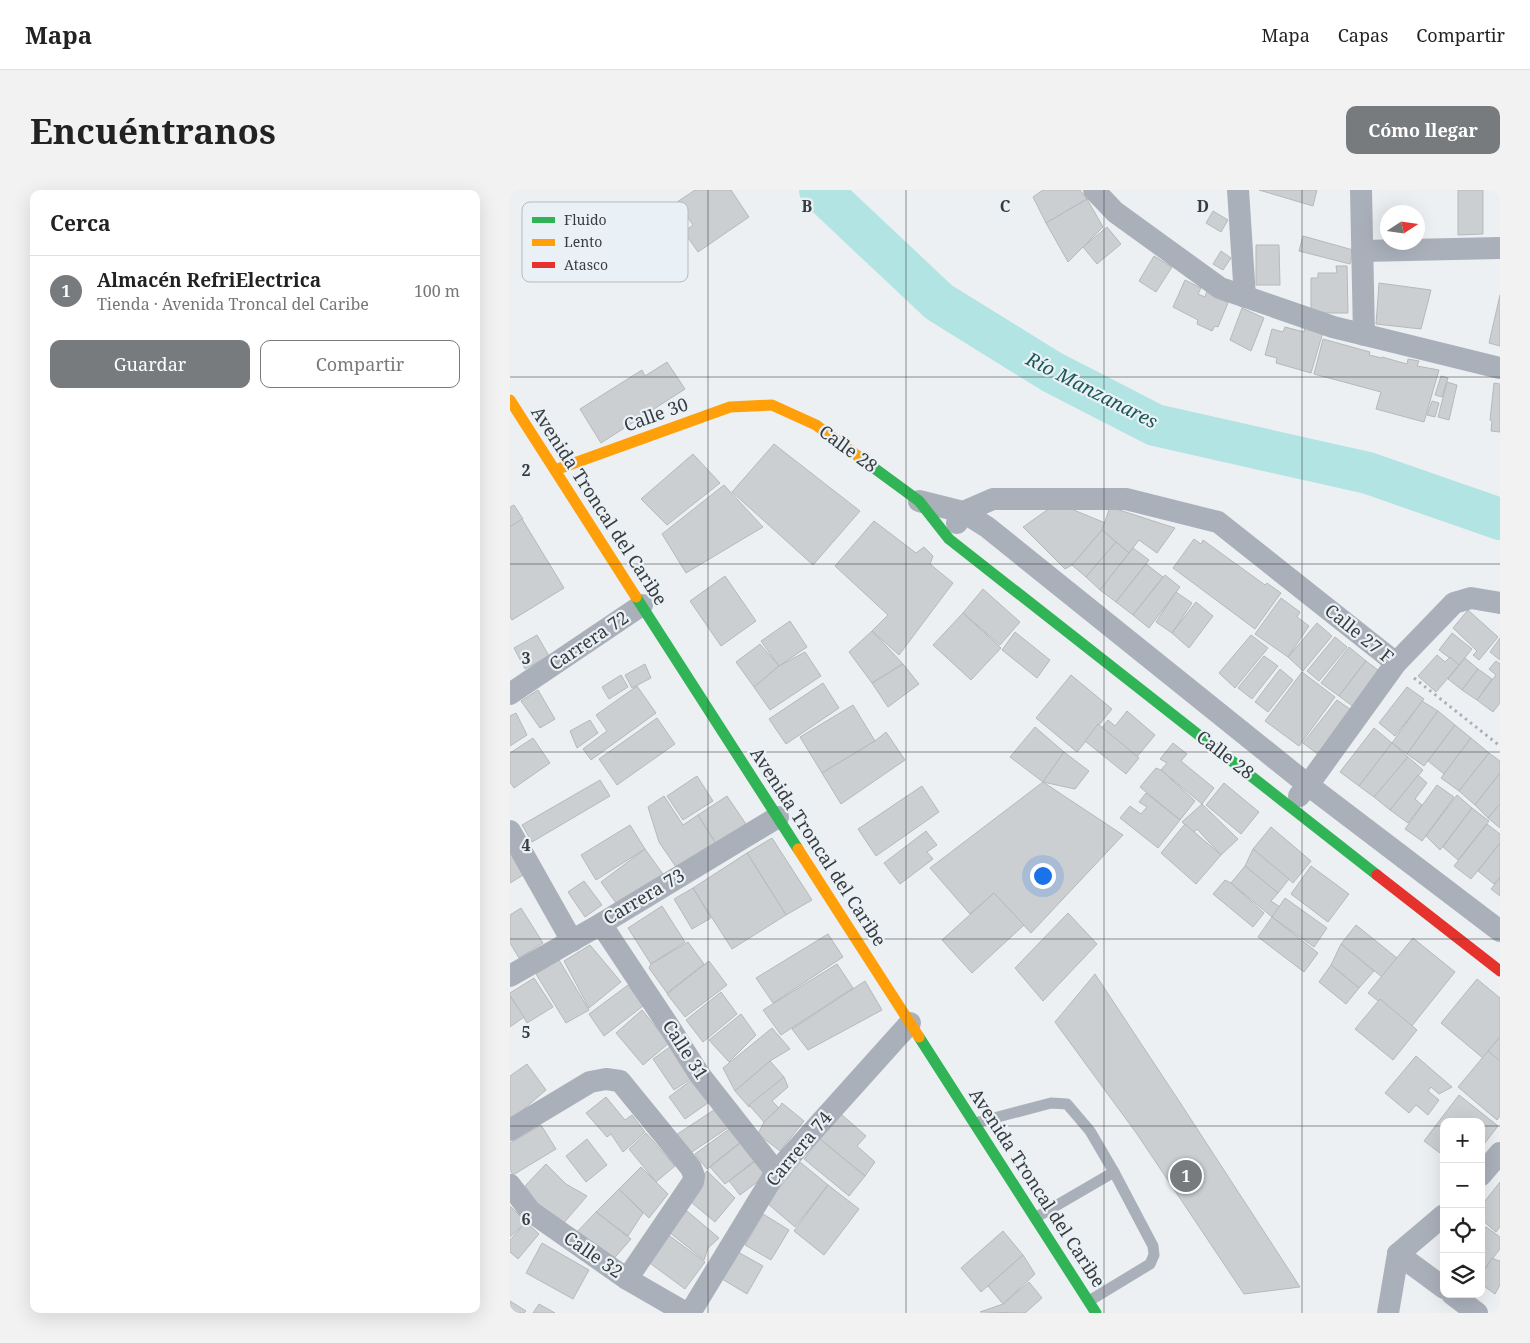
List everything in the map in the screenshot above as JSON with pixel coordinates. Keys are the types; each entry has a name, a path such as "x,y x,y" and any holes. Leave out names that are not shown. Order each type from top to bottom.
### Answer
{"main road":[{"name":"Avenida Troncal del Caribe","path":"510,400 1096,1313"},
{"name":"Calle 30","path":"555,470 730,407 772,405"},
{"name":"Calle 28","path":"772,405 816,425 919,501 949,539 1500,971"}],"street":[{"path":"1094,190 1115,212 1220,288 1333,327 1500,368"},
{"path":"1115,212 1116,190"},
{"path":"1238,190 1245,297"},
{"path":"1361,190 1364,335"},
{"path":"1362,251 1500,248"},
{"name":"Calle 27 F","path":"963,512 993,499 1126,499 1218,522 1396,663"},
{"name":"Calle 28","path":"919,501 963,512 987,527 1308,785 1500,931"},
{"path":"949,539 963,512"},
{"path":"1290,806 1308,785 1396,663 1454,603 1471,598 1500,603"},
{"name":"Carrera 72","path":"510,694 642,605"},
{"name":"Carrera 73","path":"510,976 601,924 778,817"},
{"path":"510,831 572,941"},
{"name":"Calle 31","path":"601,924 699,1074 776,1172"},
{"name":"Carrera 74","path":"688,1313 776,1172 910,1023"},
{"path":"510,1130 590,1082 606,1079 620,1081 691,1168 694,1176 693,1182 627,1279"},
{"path":"1485,1170 1500,1153"},
{"name":"Calle 32","path":"510,1185 530,1211 627,1279 688,1313"},
{"path":"1388,1313 1398,1254 1440,1218"},
{"path":"1398,1254 1440,1285"},
{"path":"1457,1298 1477,1313"}],"lane":[{"path":"975,1123 1051,1103 1067,1104 1090,1131 1153,1246 1154,1255 1150,1264 1089,1301"},
{"path":"1035,1218 1114,1172"}],"path":[{"name":"Calle 27 F","path":"1396,663 1500,746"}],"building":[{"path":"695,190 731,190 749,217 698,252 688,238 688,229 693,225 688,218 688,202 677,202"},
{"path":"1043,190 1080,190 1087,199 1046,223 1033,197"},
{"path":"1259,190 1317,190 1313,206"},
{"path":"1458,190 1483,190 1483,234 1458,235"},
{"path":"1087,199 1103,227 1068,262 1046,223"},
{"path":"1213,211 1228,220 1221,232 1206,223"},
{"path":"1107,227 1121,244 1097,264 1083,247"},
{"path":"1303,236 1353,250 1350,264 1299,251"},
{"path":"1256,245 1279,245 1280,285 1256,285"},
{"path":"1221,251 1231,258 1223,270 1213,264"},
{"path":"1154,256 1172,267 1156,292 1139,281"},
{"path":"1336,266 1347,266 1348,313 1311,313 1311,278 1318,278 1318,273 1337,273"},
{"path":"1185,280 1201,288 1198,294 1205,297 1207,291 1228,303 1218,327 1215,326 1212,331 1197,324 1198,320 1173,307"},
{"path":"1379,283 1431,290 1421,329 1376,324"},
{"path":"1500,295 1500,346 1489,343"},
{"path":"1242,308 1264,318 1251,351 1230,340"},
{"path":"1285,327 1304,332 1305,327 1323,332 1311,373 1276,363 1277,358 1265,355 1272,329 1283,332"},
{"path":"1323,339 1370,352 1369,355 1407,364 1408,359 1419,361 1417,366 1439,370 1424,422 1376,409 1381,392 1314,374"},
{"path":"667,362 685,389 601,443 580,409 642,370 645,376"},
{"path":"1441,376 1448,378 1442,397 1435,395"},
{"path":"1447,382 1457,385 1449,420 1438,417"},
{"path":"1494,383 1500,384 1500,432 1491,431 1492,421 1490,420"},
{"path":"1432,401 1439,403 1435,417 1427,415"},
{"path":"774,444 860,511 813,565 732,492"},
{"path":"693,454 720,483 667,525 641,499"},
{"path":"724,485 763,527 686,573 662,534"},
{"path":"1057,503 1110,525 1102,530 1072,565 1065,569 1023,527"},
{"path":"514,505 523,519 510,527 510,507"},
{"path":"1110,507 1175,528 1157,553 1139,540 1129,553 1102,530"},
{"path":"522,519 564,588 512,620 510,617 510,527"},
{"path":"874,521 916,553 924,547 933,556 930,564 953,583 899,655 872,631 888,615 835,566"},
{"path":"1102,530 1116,542 1086,577 1072,565"},
{"path":"1194,539 1201,544 1203,540 1265,585 1267,583 1281,593 1255,629 1173,568"},
{"path":"1116,542 1129,553 1100,590 1086,577"},
{"path":"1133,548 1149,560 1116,602 1100,590"},
{"path":"1146,564 1163,577 1133,615 1116,602"},
{"path":"1165,575 1180,587 1149,628 1133,615"},
{"path":"725,576 756,621 721,646 690,601"},
{"path":"983,589 1020,622 1000,645 963,613"},
{"path":"1176,592 1192,603 1172,633 1156,622"},
{"path":"1281,598 1300,612 1297,617 1309,626 1288,657 1255,634"},
{"path":"1196,602 1213,616 1189,648 1172,633"},
{"path":"1468,610 1498,637 1479,660 1473,655 1477,651 1453,628"},
{"path":"963,613 1001,648 971,680 933,645"},
{"path":"790,621 807,647 779,666 761,641"},
{"path":"1317,623 1332,636 1303,671 1288,657"},
{"path":"872,631 903,664 872,683 849,652"},
{"path":"1015,632 1050,660 1037,678 1002,650"},
{"path":"1452,633 1472,649 1459,665 1439,650"},
{"path":"537,635 549,656 525,669 514,648"},
{"path":"1251,635 1268,648 1235,688 1219,673"},
{"path":"1335,637 1347,647 1319,681 1307,671"},
{"path":"1500,638 1500,660 1490,652"},
{"path":"760,644 779,666 754,687 736,662"},
{"path":"1349,647 1366,661 1339,696 1321,683"},
{"path":"805,652 821,676 770,710 754,687 779,666"},
{"path":"1437,655 1445,662 1450,657 1459,665 1436,692 1418,676"},
{"path":"1264,656 1278,666 1252,699 1238,688"},
{"path":"1465,658 1478,669 1462,690 1448,679"},
{"path":"1366,661 1382,673 1355,708 1339,696"},
{"path":"1496,661 1500,664 1500,703 1493,712 1477,700 1496,675 1489,669"},
{"path":"645,664 651,678 632,688 625,675"},
{"path":"903,664 919,684 888,707 872,683"},
{"path":"1280,669 1293,680 1268,712 1255,702"},
{"path":"1478,669 1492,679 1477,700 1462,690"},
{"path":"1302,672 1335,697 1299,746 1265,721"},
{"path":"621,675 628,687 609,699 602,687"},
{"path":"1071,675 1112,709 1077,752 1036,718"},
{"path":"823,683 839,708 786,744 769,719"},
{"path":"637,686 656,713 591,760 583,749 607,731 596,715"},
{"path":"1407,687 1424,699 1395,736 1379,723"},
{"path":"538,690 555,719 540,728 521,701"},
{"path":"1337,700 1357,714 1323,758 1303,743"},
{"path":"1422,701 1438,711 1407,754 1392,743"},
{"path":"853,705 875,741 822,773 800,737"},
{"path":"1127,711 1155,735 1136,758 1101,729 1108,720 1115,726"},
{"path":"1438,711 1455,725 1424,766 1407,754"},
{"path":"516,713 527,735 510,746 510,716"},
{"path":"657,718 675,744 617,785 599,759"},
{"path":"590,720 598,733 577,748 570,731"},
{"path":"1098,724 1139,758 1126,774 1085,741"},
{"path":"1455,725 1471,738 1444,774 1428,761"},
{"path":"1035,727 1064,752 1043,782 1010,757"},
{"path":"1374,728 1392,743 1359,786 1340,772"},
{"path":"886,732 905,760 841,804 822,773 875,741"},
{"path":"533,738 550,763 514,788 510,782 510,753"},
{"path":"1471,738 1489,753 1459,791 1441,778"},
{"path":"1173,743 1187,754 1181,761 1214,788 1202,804 1161,770 1167,763 1160,759"},
{"path":"1392,743 1408,757 1374,797 1359,786"},
{"path":"1064,752 1089,771 1075,789 1043,782"},
{"path":"1489,753 1500,761 1500,773 1475,805 1459,791"},
{"path":"1408,757 1423,770 1390,810 1374,797"},
{"path":"1156,768 1161,770 1195,801 1180,820 1140,787"},
{"path":"1500,773 1500,804 1488,818 1475,805"},
{"path":"1418,775 1427,783 1415,799 1422,805 1408,823 1390,810"},
{"path":"697,776 713,801 683,820 667,796"},
{"path":"600,780 610,796 532,842 522,825"},
{"path":"1043,782 1123,835 1031,933 994,893 970,914 930,868"},
{"path":"1224,783 1259,812 1241,834 1206,805"},
{"path":"1437,785 1454,797 1422,841 1405,829"},
{"path":"922,786 939,812 876,856 858,829"},
{"path":"1146,793 1180,820 1158,848 1120,818 1130,806 1141,814 1147,807 1139,802"},
{"path":"1457,795 1472,808 1440,850 1426,836"},
{"path":"664,796 683,825 698,815 717,845 678,870 659,842 648,807"},
{"path":"727,796 746,824 717,845 698,815"},
{"path":"1202,804 1238,839 1221,855 1197,829 1189,838 1184,833 1189,828 1182,822"},
{"path":"1500,804 1500,828 1488,818"},
{"path":"1472,808 1489,821 1458,860 1443,847"},
{"path":"1185,824 1221,855 1196,884 1161,853"},
{"path":"1487,824 1500,834 1500,843 1471,879 1454,866"},
{"path":"630,825 645,849 596,880 581,855"},
{"path":"1271,827 1311,861 1293,883 1253,849"},
{"path":"926,831 937,845 927,852 933,859 900,884 884,863"},
{"path":"772,838 812,900 786,915 747,853"},
{"path":"1500,843 1500,877 1494,884 1478,871"},
{"path":"510,849 525,874 510,883"},
{"path":"645,849 665,877 621,910 601,882"},
{"path":"1253,849 1289,879 1278,893 1245,866"},
{"path":"747,853 786,915 732,949 693,888"},
{"path":"1245,866 1278,893 1271,901 1280,907 1272,917 1231,883"},
{"path":"1311,866 1349,894 1328,922 1291,894"},
{"path":"1500,878 1500,896 1491,889"},
{"path":"1225,880 1231,883 1264,913 1253,927 1213,894"},
{"path":"584,881 602,905 585,917 568,892"},
{"path":"693,888 711,918 692,929 674,899"},
{"path":"994,893 1024,925 972,973 942,940"},
{"path":"1285,898 1327,928 1314,947 1272,917"},
{"path":"662,906 685,942 651,964 628,928"},
{"path":"521,908 543,943 519,958 510,943 510,915"},
{"path":"1068,913 1097,944 1043,1001 1015,968"},
{"path":"1272,917 1318,953 1304,972 1258,937"},
{"path":"1356,925 1397,958 1382,977 1341,944"},
{"path":"828,934 843,957 773,1003 756,978"},
{"path":"1413,938 1455,972 1411,1027 1368,993"},
{"path":"688,942 704,964 667,993 649,968 651,964"},
{"path":"1341,944 1374,971 1359,988 1331,965"},
{"path":"590,945 621,982 589,1008 564,961"},
{"path":"559,960 589,1010 566,1023 536,974"},
{"path":"709,961 727,985 685,1017 667,994"},
{"path":"837,964 853,988 781,1035 763,1010"},
{"path":"1331,965 1359,988 1346,1004 1319,982"},
{"path":"1095,974 1300,1287 1244,1294 1137,1134 1055,1022"},
{"path":"534,978 553,1007 527,1023 510,993"},
{"path":"1477,979 1500,998 1500,1037 1484,1059 1441,1023"},
{"path":"865,981 882,1010 808,1050 792,1029"},
{"path":"628,985 643,1006 604,1036 589,1014"},
{"path":"721,992 737,1014 703,1042 686,1020"},
{"path":"510,996 524,1017 510,1027"},
{"path":"1380,999 1417,1030 1393,1060 1355,1029"},
{"path":"642,1010 669,1043 643,1065 616,1033"},
{"path":"741,1014 756,1035 729,1062 709,1040"},
{"path":"772,1028 790,1049 770,1061 735,1091 723,1068"},
{"path":"1500,1037 1500,1072 1484,1059"},
{"path":"674,1044 695,1076 674,1090 653,1059"},
{"path":"1488,1051 1500,1061 1500,1116 1497,1120 1458,1087"},
{"path":"1416,1056 1452,1087 1439,1094 1431,1087 1428,1091 1439,1100 1428,1115 1416,1105 1409,1113 1385,1093"},
{"path":"770,1061 784,1077 749,1107 735,1091"},
{"path":"527,1064 546,1090 510,1121 510,1076"},
{"path":"698,1075 715,1098 685,1119 669,1097"},
{"path":"784,1077 788,1087 772,1101 779,1108 764,1122 749,1105"},
{"path":"1459,1095 1498,1126 1485,1143 1485,1118 1442,1118"},
{"path":"606,1097 625,1120 632,1115 645,1132 623,1152 611,1134 607,1137 586,1113"},
{"path":"782,1103 804,1121 780,1151 758,1134 764,1122"},
{"path":"720,1106 732,1125 689,1154 676,1135"},
{"path":"841,1114 866,1136 857,1146 875,1162 865,1176 820,1139"},
{"path":"1440,1120 1440,1153 1424,1141"},
{"path":"541,1125 556,1149 513,1175 510,1170 510,1143"},
{"path":"732,1127 743,1140 707,1169 695,1154"},
{"path":"646,1133 675,1166 656,1182 629,1149"},
{"path":"587,1139 607,1165 586,1182 566,1156"},
{"path":"820,1139 865,1176 849,1196 804,1159"},
{"path":"744,1140 758,1158 725,1184 710,1167"},
{"path":"758,1159 769,1173 740,1195 729,1181"},
{"path":"800,1162 828,1185 795,1227 767,1203"},
{"path":"546,1164 566,1184 587,1196 562,1225 541,1208 525,1186"},
{"path":"641,1167 668,1194 649,1218 619,1189"},
{"path":"707,1171 735,1198 715,1222 685,1197"},
{"path":"1500,1182 1500,1227 1496,1232 1485,1222 1485,1201"},
{"path":"828,1185 859,1209 824,1255 794,1231"},
{"path":"619,1189 643,1213 628,1236 596,1212"},
{"path":"510,1206 526,1222 510,1237"},
{"path":"687,1211 719,1238 708,1248 704,1260 669,1232"},
{"path":"596,1212 631,1239 610,1263 575,1234"},
{"path":"763,1214 789,1230 771,1260 745,1245"},
{"path":"526,1222 539,1234 518,1259 510,1252 510,1240"},
{"path":"1486,1227 1500,1237 1500,1249 1485,1268 1485,1253"},
{"path":"1003,1231 1023,1255 981,1292 961,1268"},
{"path":"667,1234 705,1262 685,1289 647,1261"},
{"path":"542,1243 589,1270 573,1299 526,1273"},
{"path":"738,1252 763,1266 747,1294 722,1279"},
{"path":"1023,1255 1035,1274 1003,1304 988,1286"},
{"path":"1492,1258 1500,1260 1500,1285 1495,1294 1485,1287 1485,1269"},
{"path":"1029,1282 1042,1298 1025,1313 980,1312 1003,1304"},
{"path":"510,1301 526,1311 524,1313 510,1313"},
{"path":"539,1304 555,1313 533,1313"}],"waterway":[{"name":"Río Manzanares","path":"820,190 939,302 1052,372 1155,425 1368,473 1500,519"}],"traffic: fast":[{"path":"859,457 919,501 949,539 1377,875"},
{"path":"636,597 798,849"},
{"path":"919,1037 1096,1313"}],"traffic: slow":[{"path":"510,400 636,597"},
{"path":"555,470 730,407 772,405 816,425 859,457"},
{"path":"798,849 919,1037"}],"traffic: jam":[{"path":"1377,875 1500,971"}],"place":[{"name":"Almacén RefriElectrica","path":"1186,1176"}]}
